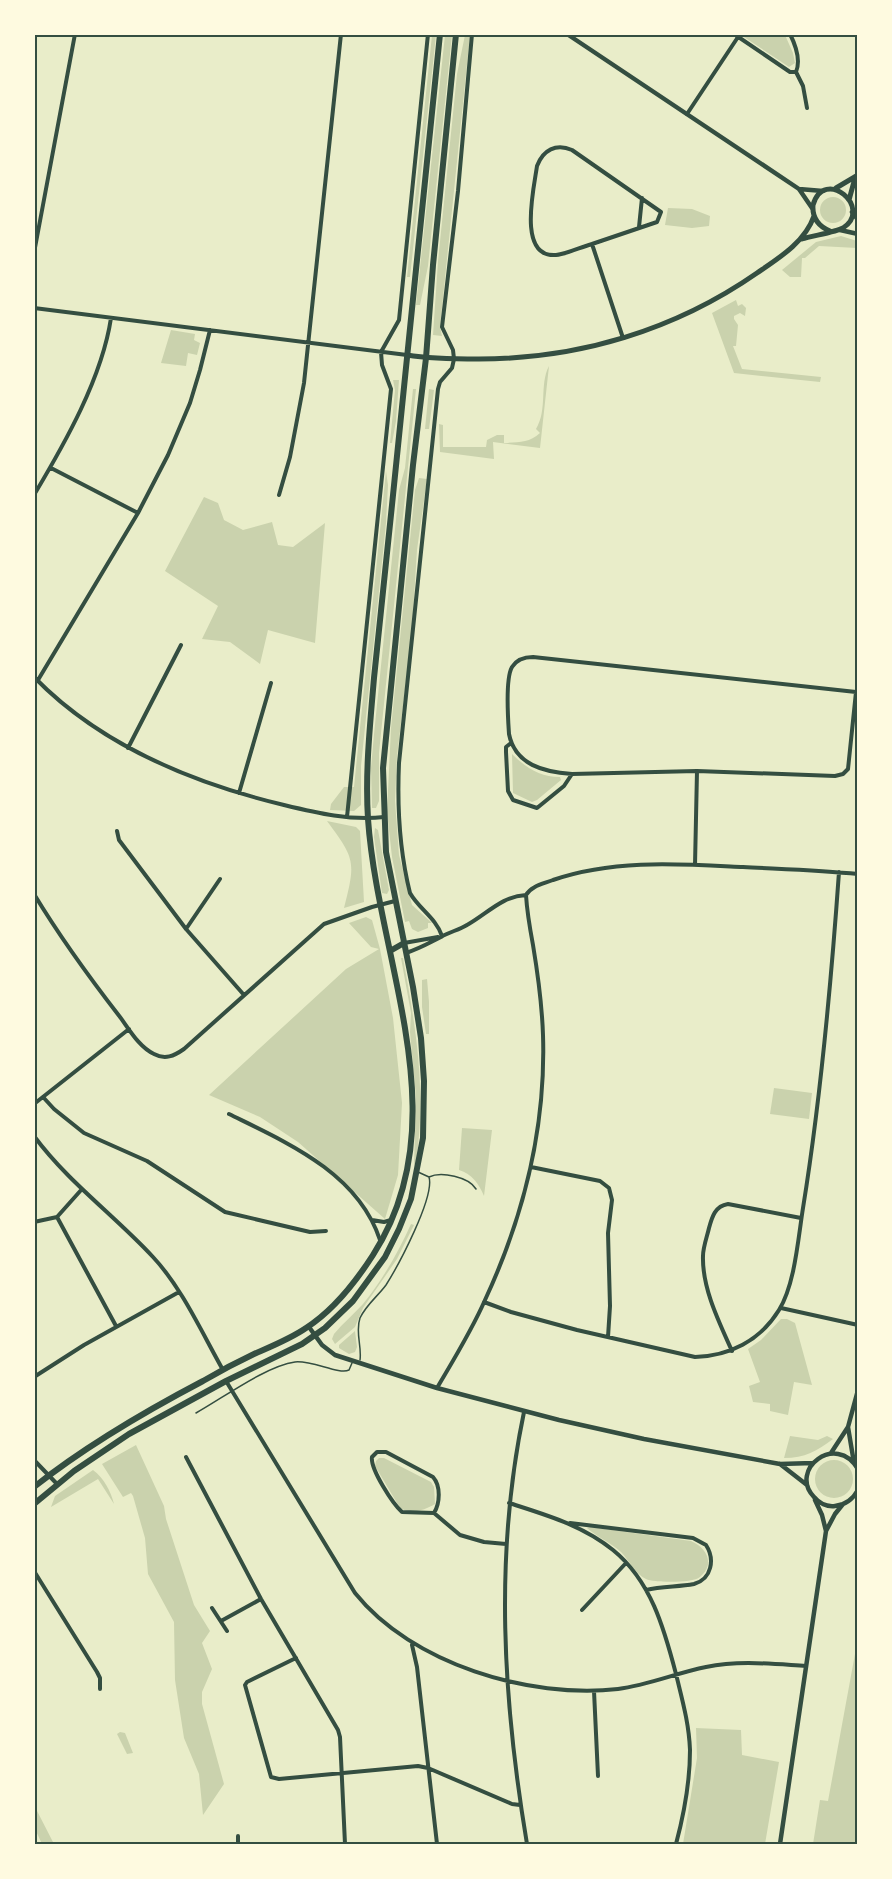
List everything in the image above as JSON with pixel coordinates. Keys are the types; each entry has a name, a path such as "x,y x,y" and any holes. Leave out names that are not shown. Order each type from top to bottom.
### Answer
{"highway":[{"path":"34,1487 113,1431 223,1370 309,1327 328,1311 345,1293 381,1243 392,1220 408,1171 413,1107 411,1076 404,1020 372,855 368,818 368,764 370,722 440,34"},
{"path":"34,1504 57,1484 129,1434 315,1336 353,1301 385,1257 404,1216 418,1172 423,1138 424,1081 420,1033 386,852 383,768 412,465 426,358 456,34"},
{"path":"390,951 404,943"},
{"path":"390,951 406,953"}],"main road":[{"path":"830,231 820,225 814,216 812,208 814,199 825,191 856,177"},
{"path":"849,200 856,177"},
{"path":"802,238 839,230 848,224 852,212 849,200 844,192 833,189"},
{"path":"407,355 454,359 548,356 623,339 700,308 722,296 760,271 802,238 814,216"}],"street":[{"path":"34,253 75,34"},
{"path":"279,495 299,417 341,34"},
{"path":"347,817 391,389 382,365 381,352 399,320 428,34"},
{"path":"442,936 438,925 410,893 399,839 398,793 399,763 436,398 440,382 452,368 454,359 453,350 442,327 458,191 472,34"},
{"path":"567,34 799,189 812,208"},
{"path":"790,34 798,56 796,72 803,86 807,108"},
{"path":"687,114 736,36 790,72 796,72"},
{"path":"558,147 572,150 642,198 660,212 657,222 556,255 548,254 533,243 531,225 537,166 544,153 558,147"},
{"path":"799,189 825,191"},
{"path":"639,228 642,198"},
{"path":"34,205 42,207"},
{"path":"852,212 858,220"},
{"path":"839,230 858,234"},
{"path":"592,244 623,339"},
{"path":"34,308 407,355"},
{"path":"34,495 87,395 106,342 111,318"},
{"path":"210,330 200,370 179,430 138,513 36,678 58,700 79,716 128,748 182,773 240,793 301,809 347,817 384,817"},
{"path":"50,468 138,513"},
{"path":"128,748 181,645"},
{"path":"527,657 857,692 848,769 843,774 835,776 697,771 553,773 532,766 522,758 511,743 508,721 509,674 515,663 527,657"},
{"path":"240,793 271,683"},
{"path":"511,743 506,747 506,752 508,792 513,800 537,808 564,786 572,774"},
{"path":"695,865 697,771"},
{"path":"117,831 119,840 186,929 244,995"},
{"path":"437,1388 484,1302 512,1234 536,1145 542,1095 543,1036 538,974 526,896 529,891 542,884 605,868 660,864 858,874"},
{"path":"484,1302 532,1318 695,1357 715,1356 732,1351 756,1336 771,1321 781,1308 790,1277 801,1218 827,1032 839,872"},
{"path":"186,929 220,879"},
{"path":"34,894 81,965 129,1029 152,1054 165,1057 184,1049 324,924 395,901"},
{"path":"406,953 465,927 501,901 511,897 526,896"},
{"path":"404,943 442,936"},
{"path":"34,1104 129,1029"},
{"path":"44,1098 84,1133 147,1161 225,1212 310,1232 326,1231"},
{"path":"229,1114 294,1147 355,1194 371,1219 381,1243"},
{"path":"34,1136 55,1163 153,1257 179,1292 223,1370"},
{"path":"531,1167 600,1181 612,1193 608,1248 610,1306 608,1337"},
{"path":"34,1222 57,1217 82,1189"},
{"path":"732,1351 718,1321 704,1266 703,1254 713,1215 722,1205 728,1204 801,1218"},
{"path":"57,1217 116,1326"},
{"path":"371,1219 384,1222 392,1220"},
{"path":"34,1377 116,1326 179,1292"},
{"path":"781,1308 858,1325"},
{"path":"309,1327 331,1352 360,1364 524,1412 780,1464 813,1463"},
{"path":"226,1382 355,1593 378,1618 412,1644 508,1682 566,1691 647,1684 700,1668 731,1664 806,1666"},
{"path":"831,1453 848,1427 858,1390"},
{"path":"524,1412 509,1503 505,1632 508,1682 527,1845"},
{"path":"848,1427 854,1463 858,1469"},
{"path":"434,1513 438,1504 438,1485 433,1477 386,1452 377,1452 372,1457 373,1466 398,1510 405,1514 434,1513 460,1535 484,1542 506,1544"},
{"path":"807,1485 809,1470 819,1457 831,1453 839,1454 854,1463"},
{"path":"186,1457 261,1599 338,1730 345,1845"},
{"path":"34,1460 57,1484"},
{"path":"780,1464 807,1485 822,1515 826,1532"},
{"path":"851,1500 858,1490"},
{"path":"815,1499 828,1506 858,1500"},
{"path":"509,1503 568,1522 693,1538 706,1545 712,1560 708,1574 703,1580 695,1584 646,1590"},
{"path":"780,1845 826,1532 843,1504"},
{"path":"568,1522 596,1538 626,1563 646,1590 661,1621 688,1723 690,1752 685,1807 676,1845"},
{"path":"582,1610 626,1563"},
{"path":"34,1571 97,1672 100,1678 100,1689"},
{"path":"220,1621 261,1599"},
{"path":"212,1608 227,1631"},
{"path":"412,1644 417,1667 437,1845"},
{"path":"296,1658 245,1685 271,1777 279,1779 418,1766 428,1768 512,1804 521,1805"},
{"path":"594,1690 598,1776"},
{"path":"238,1836 238,1845"}],"lane":[{"path":"408,1171 429,1177 433,1175 468,1181 476,1189"},
{"path":"360,1364 358,1326 361,1317 384,1287 409,1241 430,1188 429,1177"},
{"path":"196,1413 250,1380 289,1363 308,1361 343,1372 349,1370 353,1361"}],"green space":[{"path":"432,35 436,35 410,277 407,277"},
{"path":"445,35 452,35 428,266 420,305 416,305"},
{"path":"465,35 470,35 440,327 442,336 433,335 438,261 457,74"},
{"path":"741,35 785,35 795,63 789,67"},
{"path":"833,197 842,201 846,210 842,219 833,223 824,219 820,210 824,201"},
{"path":"668,208 692,209 710,216 709,226 692,228 665,225"},
{"path":"841,236 857,241 857,248 819,246 802,258 801,277 790,277 782,270 816,242"},
{"path":"736,300 738,306 742,304 746,308 745,316 740,313 734,316 738,325 736,346 733,346 742,369 821,377 820,382 734,373 712,313"},
{"path":"171,330 195,334 194,340 200,343 197,355 188,353 186,366 161,363"},
{"path":"549,366 540,448 493,442 494,459 440,452 439,424 443,425 443,447 486,447 487,440 497,435 504,435 504,443 532,439 540,433 536,429 542,413 544,381"},
{"path":"393,380 399,380 396,421 392,443 390,443 395,390"},
{"path":"413,389 416,389 379,753 379,801 376,808 372,808 371,768 374,734 399,490 405,468"},
{"path":"429,389 434,390 429,429 425,429"},
{"path":"386,471 388,485 386,523 361,766 361,805 354,811 330,810 331,804 344,787 354,787"},
{"path":"419,478 427,479 417,550 412,631 397,756 395,801 399,855 412,905 432,923 428,923 428,928 418,932 412,929 409,921 405,922 392,857 387,812 391,728 415,490"},
{"path":"204,497 218,503 224,520 243,530 272,522 278,545 293,547 325,523 315,643 268,630 260,664 230,642 202,639 218,606 165,571"},
{"path":"512,754 534,771 560,777 561,780 532,802 513,793"},
{"path":"327,821 356,827 360,831 364,902 344,908 350,880 350,861 343,844"},
{"path":"375,828 378,830 389,890 387,894 382,893 374,837"},
{"path":"366,917 372,920 380,949 393,1018 402,1103 398,1175 385,1219 298,1142 260,1117 209,1095 346,969 379,949 371,947 349,923"},
{"path":"401,958 403,958 411,1002 419,1068 420,1113 418,1151 414,1166 416,1097 410,1032 411,1013"},
{"path":"427,979 429,1034 426,1034 422,1007 422,980"},
{"path":"774,1088 812,1093 809,1119 770,1114"},
{"path":"462,1128 492,1130 484,1196 475,1180 459,1170"},
{"path":"411,1224 414,1225 397,1259 363,1308 355,1327 335,1344 332,1339 334,1334 363,1304 377,1285"},
{"path":"781,1319 795,1323 812,1385 794,1382 788,1415 770,1411 770,1404 753,1402 749,1386 760,1382 748,1349 761,1340"},
{"path":"355,1331 357,1347 355,1352 349,1354 339,1348 339,1345"},
{"path":"790,1436 818,1440 827,1436 833,1439 810,1453 784,1458"},
{"path":"136,1445 164,1506 166,1519 194,1605 210,1631 202,1643 212,1669 202,1692 202,1704 224,1784 203,1815 199,1774 184,1738 175,1680 174,1622 148,1574 145,1538 133,1496 131,1493 123,1497 102,1464"},
{"path":"379,1458 384,1458 431,1482 434,1487 435,1504 418,1511 400,1508 375,1466"},
{"path":"834,1460 848,1465 853,1479 848,1493 834,1498 820,1493 815,1479 820,1465"},
{"path":"93,1470 106,1486 114,1504 98,1479 51,1507 55,1496"},
{"path":"587,1528 691,1541 705,1552 707,1567 705,1572 696,1579 665,1582 646,1579 635,1570 621,1552"},
{"path":"857,1643 857,1844 813,1844 820,1800 828,1801"},
{"path":"696,1728 741,1730 742,1755 779,1762 765,1844 683,1844 697,1758"},
{"path":"125,1733 133,1753 127,1754 117,1734"},
{"path":"35,1807 54,1844 42,1844 35,1829"}],"railway":[{"path":"34,1840 37,1844"}]}
